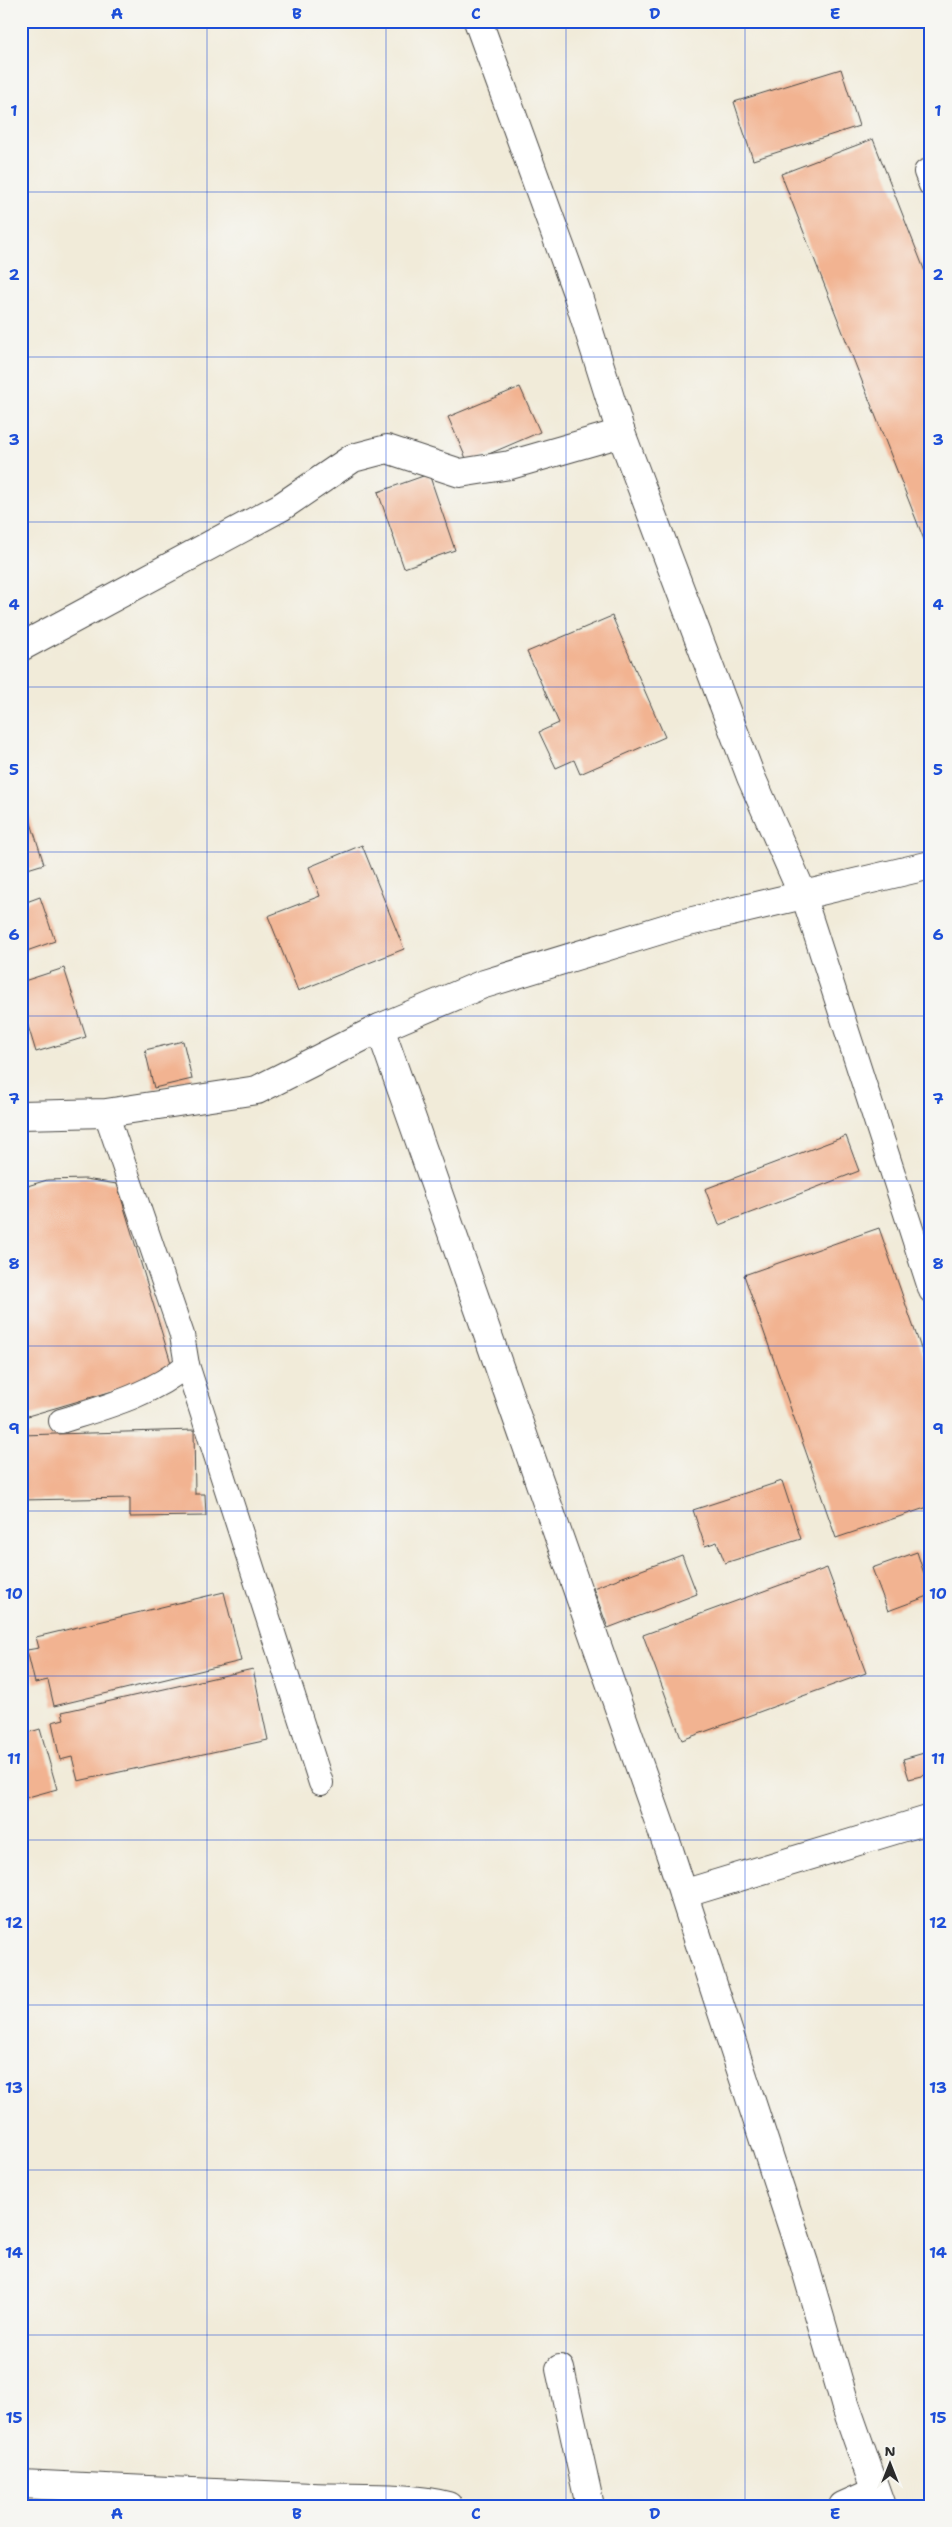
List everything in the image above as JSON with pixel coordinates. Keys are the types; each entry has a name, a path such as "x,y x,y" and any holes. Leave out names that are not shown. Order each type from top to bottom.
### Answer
{"street":[{"path":"478,21 577,293 621,433 750,777 803,895"},
{"path":"21,646 281,507 353,458 387,449 460,473 510,465 621,433"},
{"path":"21,1115 106,1113 257,1090 380,1028 481,985 680,924 931,865"},
{"path":"380,1028 683,1894 804,2263 844,2404 878,2499 848,2505"},
{"path":"683,1894 931,1819"},
{"path":"560,2369 590,2506"},
{"path":"21,2484 318,2498 390,2498 426,2500 448,2506"}],"lane":[{"path":"803,895 931,1290"},
{"path":"106,1113 182,1335 188,1365 321,1783"},
{"path":"61,1421 143,1393 170,1380 188,1365"}],"building":[{"path":"841,69 859,126 753,160 734,102"},
{"path":"873,139 931,287 931,549 928,550 781,174"},
{"path":"520,387 540,432 468,463 448,417"},
{"path":"429,474 455,550 404,568 378,492"},
{"path":"612,616 665,737 580,774 574,760 556,768 539,732 559,723 527,652"},
{"path":"26,807 44,864 21,871 21,808"},
{"path":"362,845 404,949 298,991 268,916 320,896 309,867"},
{"path":"40,897 55,941 21,953 21,904"},
{"path":"64,968 86,1037 36,1052 21,1003 21,982"},
{"path":"183,1041 192,1079 154,1088 145,1050"},
{"path":"846,1136 859,1171 719,1225 705,1189"},
{"path":"85,1179 117,1184 174,1373 21,1418 21,1188 47,1180"},
{"path":"879,1228 931,1377 931,1506 836,1538 744,1275"},
{"path":"194,1430 195,1494 205,1494 206,1516 130,1517 130,1498 21,1500 21,1435"},
{"path":"782,1481 801,1539 725,1563 717,1542 705,1546 693,1510"},
{"path":"917,1552 931,1595 888,1611 872,1568"},
{"path":"682,1555 697,1594 608,1628 593,1588"},
{"path":"827,1568 866,1673 682,1740 643,1635"},
{"path":"224,1592 241,1661 54,1706 48,1680 35,1683 27,1650 39,1648 36,1637"},
{"path":"253,1669 268,1740 78,1781 72,1757 60,1760 52,1722 64,1719 62,1712"},
{"path":"21,1697 29,1726 21,1728"},
{"path":"40,1729 57,1789 21,1799 21,1735"},
{"path":"931,1751 931,1778 929,1774 909,1779 903,1759"}]}
